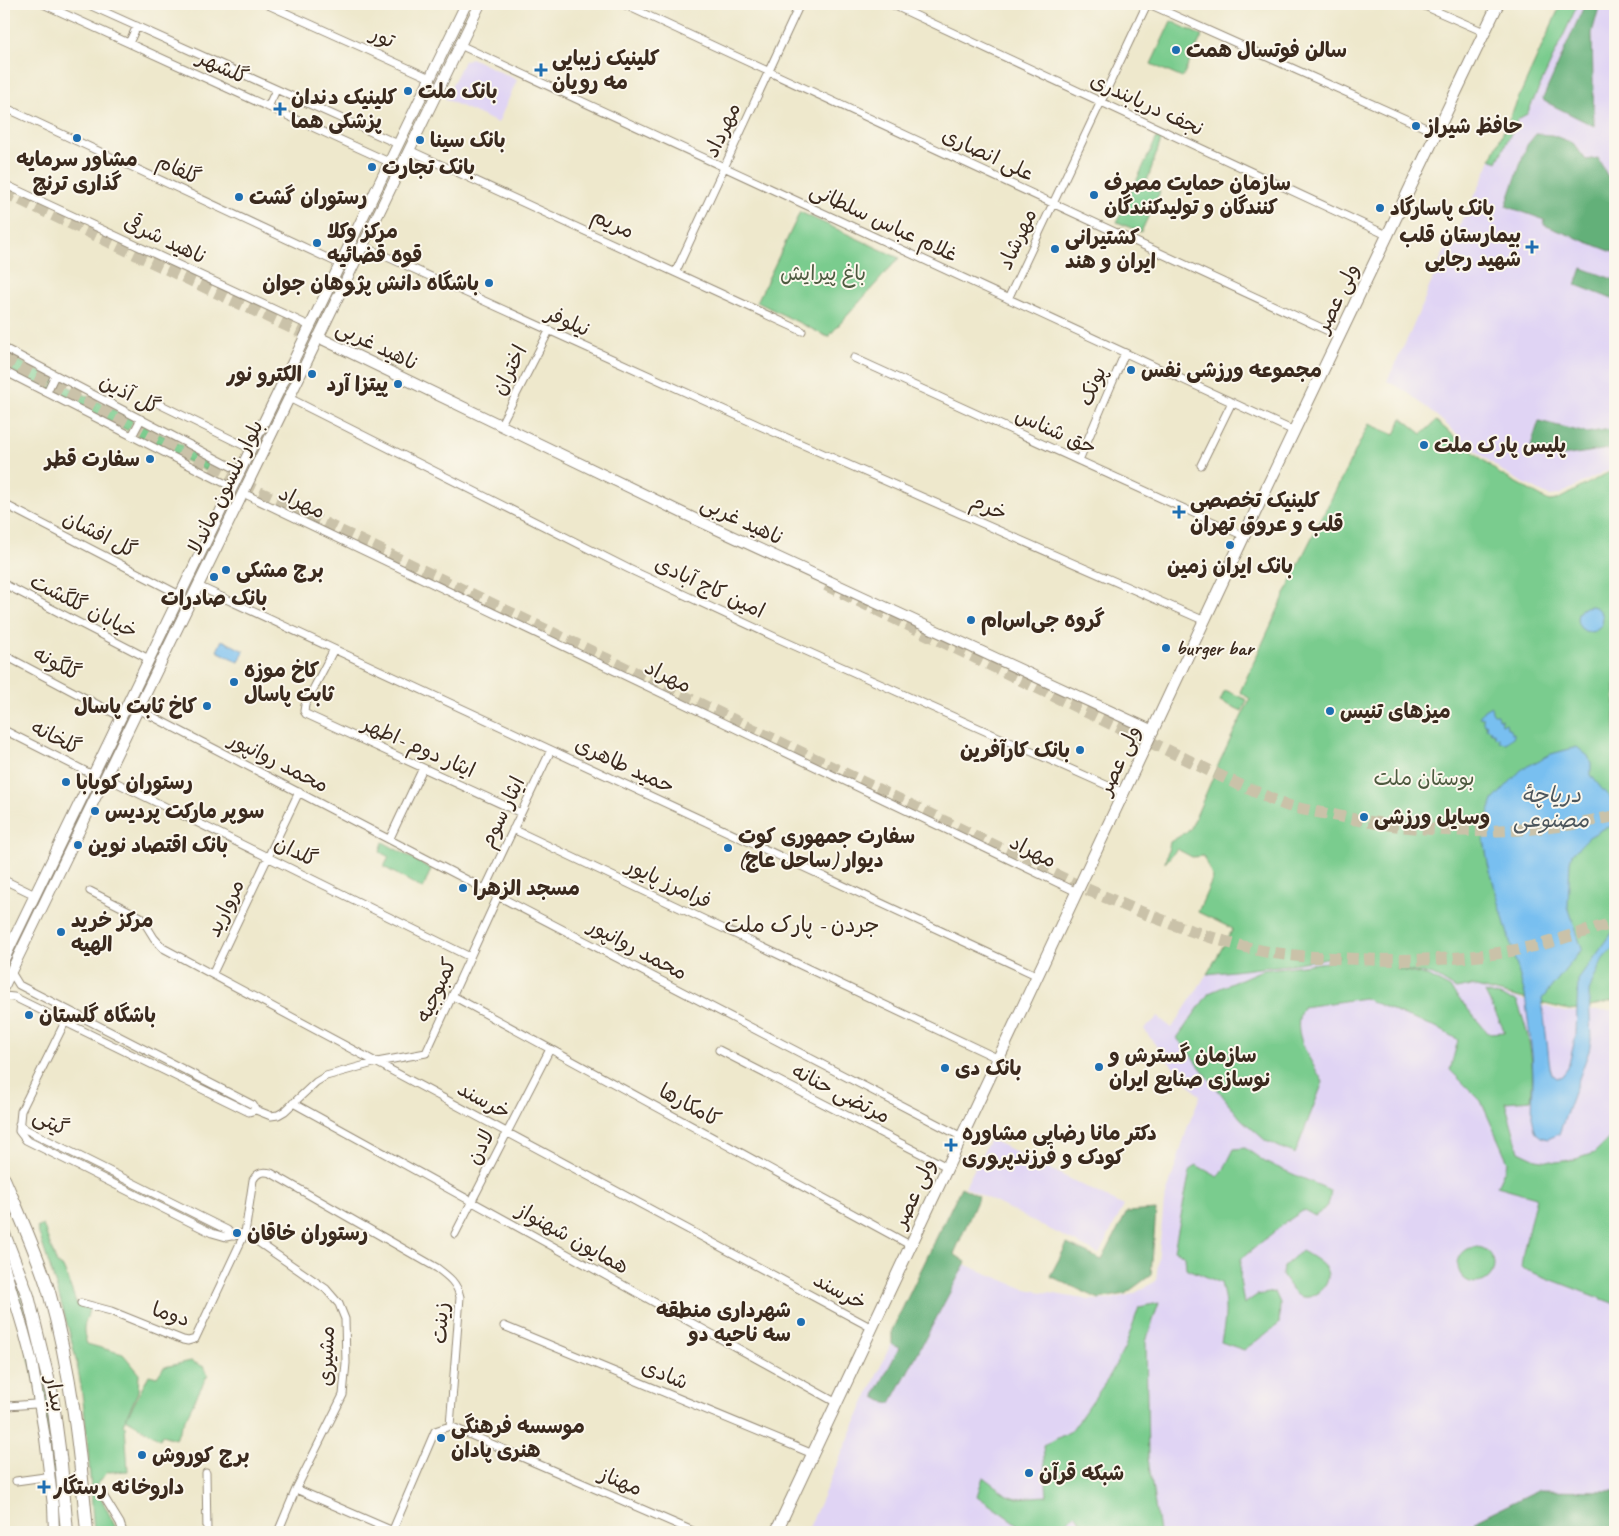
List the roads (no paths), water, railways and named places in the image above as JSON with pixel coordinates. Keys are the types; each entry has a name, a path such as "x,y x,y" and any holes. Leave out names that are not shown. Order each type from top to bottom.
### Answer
{"highway":[{"path":"4,1179 29,1236 45,1282 64,1358 72,1394 81,1462 87,1532"},
{"path":"4,1234 28,1296 54,1403 67,1532"}],"main road":[{"name":"بلوار نلسون ماندلا","path":"4,960 466,4"},
{"name":"بلوار نلسون ماندلا","path":"4,986 480,4"},
{"name":"ولی عصر","path":"776,1532 1244,536 1339,336 1389,236 1498,4"},
{"name":"ناهید غربی","path":"318,337 697,520 1153,731"},
{"path":"149,659 160,664"},
{"path":"4,1244 18,1270"},
{"name":"بیدار","path":"4,1265 32,1362 45,1438 54,1532"},
{"name":"بیدار","path":"4,1284 26,1352 45,1477 49,1532"}],"street":[{"name":"گلشهر","path":"43,4 389,162"},
{"name":"گلشهر","path":"87,4 398,144"},
{"name":"تور","path":"266,4 430,78"},
{"name":"علی انصاری","path":"623,4 1339,336"},
{"name":"مهرداد","path":"676,271 800,4"},
{"name":"نجف دریابندری","path":"891,4 1389,236"},
{"path":"1148,4 1437,133"},
{"name":"مهرشاد","path":"1008,299 1148,4"},
{"path":"1420,4 1484,32"},
{"path":"129,43 137,26"},
{"name":"غلام عباس سلطانی","path":"460,45 1294,431"},
{"path":"268,107 276,90"},
{"name":"گلفام","path":"4,107 340,264"},
{"name":"مریم","path":"409,150 676,271 802,331"},
{"name":"ناهید شرقی","path":"4,184 310,326"},
{"name":"نیلوفر","path":"363,246 760,426"},
{"name":"اختران","path":"500,424 549,331"},
{"name":"گل آذین","path":"4,348 240,470"},
{"name":"پونک","path":"1079,460 1125,352"},
{"name":"حق شناس","path":"854,358 1244,536"},
{"name":"گل آذین","path":"4,371 232,487"},
{"path":"46,392 55,375"},
{"name":"امین کاج آبادی","path":"289,398 629,569 777,638 1124,793"},
{"path":"1201,465 1232,402"},
{"path":"157,403 251,449"},
{"path":"132,436 141,419"},
{"name":"خرم","path":"760,426 1205,621"},
{"name":"مهراد","path":"243,492 1077,892"},
{"name":"گل‌ افشان","path":"4,504 180,595"},
{"name":"خیابان گلگشت","path":"4,584 149,659"},
{"name":"حمید طاهری","path":"198,586 1038,976"},
{"name":"ایثار دوم -اطهر","path":"334,649 305,706 304,711 309,716 521,813"},
{"name":"گلگونه","path":"4,657 121,717"},
{"name":"محمد روانپور","path":"138,708 962,1137"},
{"name":"گلخانه","path":"4,730 93,775"},
{"name":"ایثار سوم","path":"485,889 551,750"},
{"path":"390,838 423,768"},
{"name":"گلدان","path":"105,776 470,957"},
{"name":"مروارید","path":"213,974 299,792"},
{"name":"فرامرز پایور","path":"513,829 999,1059"},
{"path":"4,880 35,895"},
{"name":"خرسند","path":"90,891 142,917 157,943 872,1328"},
{"name":"کمبوجیه","path":"253,1109 271,1116 278,1114 285,1111 316,1082 326,1076 377,1062 426,1053 498,896"},
{"path":"10,972 19,985 253,1109"},
{"path":"4,996 14,997 253,1109"},
{"name":"کامکارها","path":"453,996 910,1245"},
{"path":"64,1021 70,1012"},
{"name":"گیتی","path":"64,1021 21,1111 19,1132 26,1140 212,1233 222,1236 234,1236 245,1233"},
{"name":"لادن","path":"456,1234 550,1049"},
{"name":"مرتضی حنانه","path":"719,1050 947,1167"},
{"name":"همایون شهنواز","path":"292,1103 837,1403"},
{"name":"زینت","path":"245,1233 253,1180 260,1172 270,1173 437,1268 452,1280 460,1297 450,1426"},
{"name":"دوما","path":"81,1303 111,1311 183,1340 192,1341 197,1336 245,1233"},
{"name":"مشیری","path":"245,1233 326,1289 339,1304 345,1319 346,1363 343,1395 296,1489 278,1532"},
{"name":"شادی","path":"504,1326 813,1454"},
{"path":"8,1406 35,1404"},
{"path":"296,1489 393,1532 435,1431 450,1426"},
{"name":"مهناز","path":"450,1426 695,1532"},
{"path":"206,1473 207,1532"},
{"path":"16,1481 45,1477"},
{"path":"101,1492 120,1523 123,1532"}],"water":[{"path":"1590,606 1599,610 1603,619 1599,628 1590,632 1581,628 1577,619 1581,610"},
{"path":"222,640 244,651 239,662 217,651"},
{"path":"1491,706 1492,712 1497,714 1502,724 1506,723 1511,733 1514,733 1514,736 1506,743 1499,742 1499,738 1495,737 1495,734 1490,732 1491,730 1486,728 1487,725 1483,723 1483,718 1479,717 1484,710"},
{"name":"دریاچهٔ مصنوعی","path":"1577,747 1588,756 1591,763 1591,775 1615,803 1615,826 1605,828 1589,837 1572,854 1570,862 1568,906 1582,949 1542,999 1550,1068 1552,1074 1557,1078 1562,1076 1568,1068 1576,1035 1578,980 1615,929 1615,948 1603,959 1592,983 1589,992 1591,1040 1589,1051 1559,1134 1548,1139 1536,1133 1534,1126 1532,1116 1532,1054 1525,995 1488,864 1484,839 1493,800 1522,769 1551,754"}],"tunnel":[{"path":"4,192 317,340"},
{"path":"4,359 253,489 1079,886 1148,915 1196,932 1268,952 1310,957 1414,960 1466,957 1517,950 1615,923"},
{"path":"826,585 1134,735 1289,806 1368,822 1439,830 1474,831 1545,828 1615,816"}],"place":[{"name":"سالن فوتسال همت","path":"1176,50"},
{"name":"کلینیک زیبایی مه رویان","path":"541,70"},
{"name":"بانک ملت","path":"408,91"},
{"name":"کلینیک دندان پزشکی هما","path":"280,109"},
{"name":"حافظ شیراز","path":"1416,126"},
{"name":"مشاور سرمایه گذاری ترنج","path":"77,138"},
{"name":"بانک سینا","path":"420,140"},
{"name":"بانک تجارت","path":"372,167"},
{"name":"سازمان حمایت مصرف کنندگان و تولیدکنندگان","path":"1094,195"},
{"name":"رستوران گشت","path":"239,197"},
{"name":"بانک پاسارگاد","path":"1380,208"},
{"name":"مرکز وکلا قوه قضائیه","path":"317,243"},
{"name":"بیمارستان قلب شهید رجایی","path":"1532,247"},
{"name":"کشتیرانی ایران و هند","path":"1055,249"},
{"name":"باشگاه دانش پژوهان جوان","path":"489,283"},
{"name":"مجموعه ورزشی نفس","path":"1131,370"},
{"name":"الكترو نور","path":"312,374"},
{"name":"پیتزا آرد","path":"398,384"},
{"name":"پلیس پارک ملت","path":"1424,445"},
{"name":"سفارت قطر","path":"150,459"},
{"name":"کلینیک تخصصی قلب و عروق تهران","path":"1179,512"},
{"name":"بانک ایران زمین","path":"1230,545"},
{"name":"برج مشکی","path":"226,570"},
{"name":"بانک صادرات","path":"214,577"},
{"name":"گروه جی‌اس‌ام","path":"971,620"},
{"name":"burger bar","path":"1166,648"},
{"name":"کاخ موزه ثابت پاسال","path":"234,682"},
{"name":"کاخ ثابت پاسال","path":"207,706"},
{"name":"میزهای تنیس","path":"1330,711"},
{"name":"بانک کارآفرین","path":"1080,750"},
{"name":"رستوران کوبابا","path":"66,782"},
{"name":"سوپر مارکت پردیس","path":"95,811"},
{"name":"وسایل ورزشی","path":"1364,817"},
{"name":"بانک اقتصاد نوین","path":"78,845"},
{"name":"سفارت جمهوری کوت دیوار (ساحل عاج)","path":"728,848"},
{"name":"مسجد الزهرا","path":"463,888"},
{"name":"مرکز خرید الهیه","path":"61,932"},
{"name":"باشگاه گلستان","path":"29,1015"},
{"name":"سازمان گسترش و نوسازی صنایع ایران","path":"1099,1067"},
{"name":"بانک دی","path":"945,1068"},
{"name":"دکتر مانا رضایی مشاوره کودک و فرزندپروری","path":"951,1145"},
{"name":"رستوران خاقان","path":"237,1233"},
{"name":"شهرداری منطقه سه ناحیه دو","path":"801,1322"},
{"name":"موسسه فرهنگی هنری پادان","path":"441,1438"},
{"name":"برج کوروش","path":"142,1455"},
{"name":"شبکه قرآن","path":"1029,1473"},
{"name":"داروخانه رستگار","path":"44,1487"}],"district":[{"name":"جردن - پارک ملت","path":"802,924"}],"park label":[{"name":"باغ پیرایش","path":"823,273"},
{"name":"بوستان ملت","path":"1424,778"}]}
